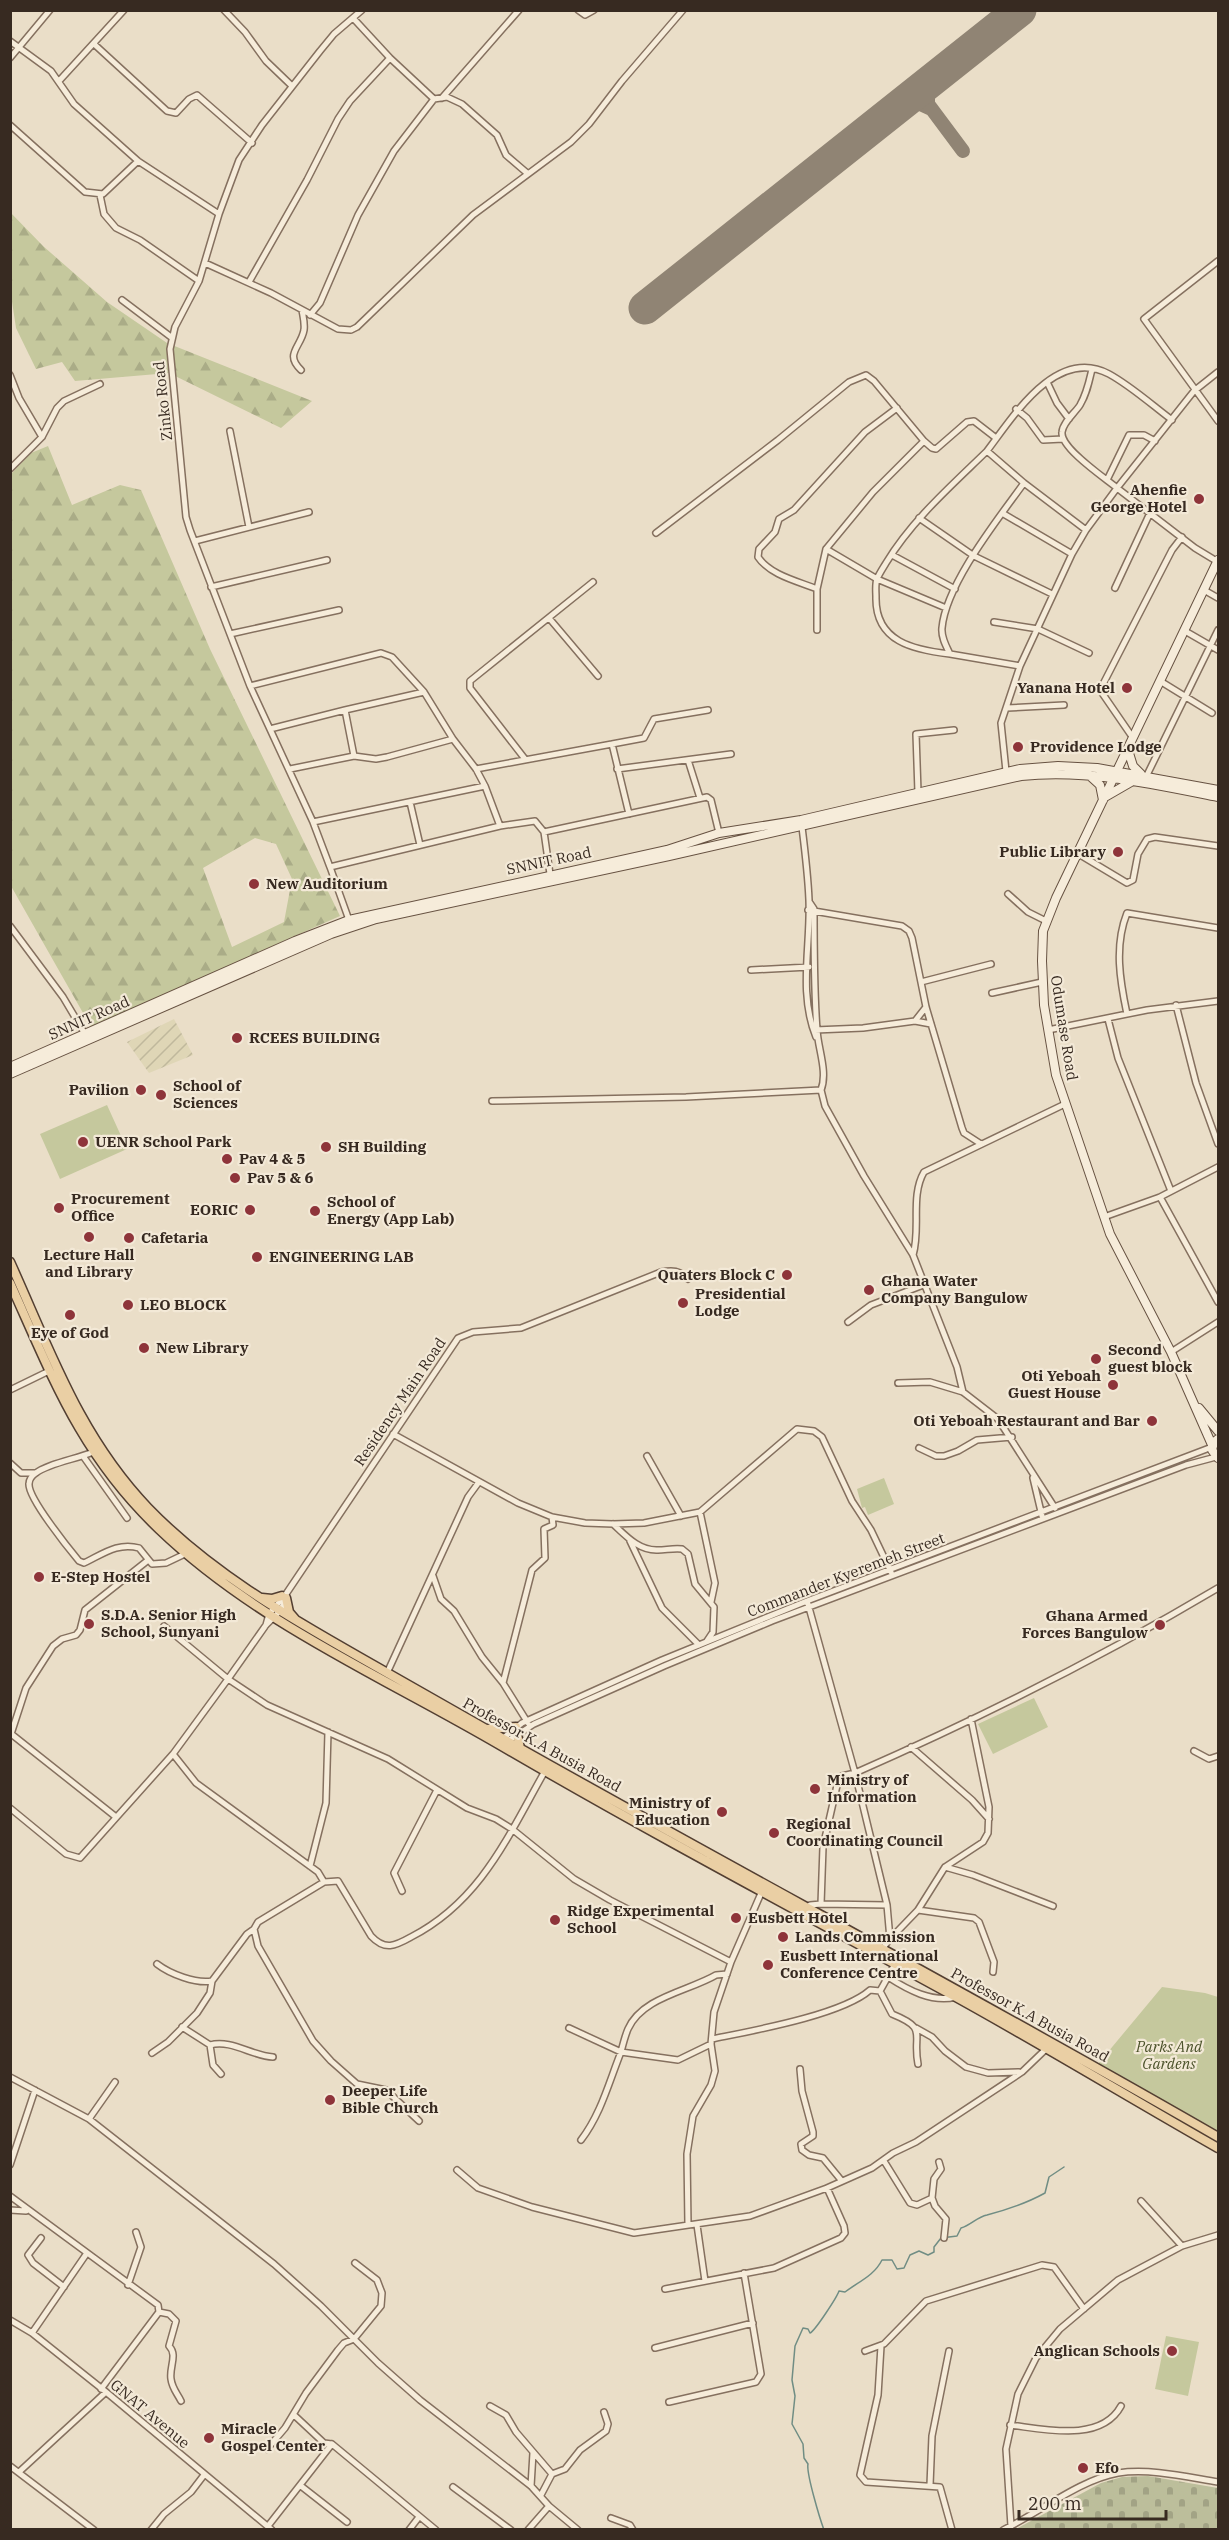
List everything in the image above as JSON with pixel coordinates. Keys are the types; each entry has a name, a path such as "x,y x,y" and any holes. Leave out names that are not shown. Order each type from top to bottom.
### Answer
{"main road":[{"name":"Professor K.A Busia Road","path":"10,1262 61,1380 99,1449 181,1543"},
{"name":"Professor K.A Busia Road","path":"10,1283 74,1422 93,1452 141,1510 190,1550 275,1613 503,1742 520,1748 762,1891 882,1949 1218,2138"},
{"name":"Professor K.A Busia Road","path":"190,1550 256,1596 275,1613 299,1624 486,1729 545,1771 603,1799 806,1911 1218,2148"},
{"path":"256,1596 272,1599 285,1596 290,1612 299,1624"},
{"path":"486,1729 517,1730 520,1748"}],"street":[{"path":"10,58 21,48 50,10"},
{"path":"59,81 124,10"},
{"path":"224,10 245,32 266,61 292,86"},
{"name":"Zinko Road","path":"349,920 313,822 250,686 186,518 171,363 171,337 199,281 233,174 262,125 292,86 334,34 362,10"},
{"path":"442,98 519,10"},
{"path":"578,10 585,15 594,10"},
{"path":"205,263 249,282 338,329 351,330 357,327 473,215 527,173 551,158 589,124 622,81 683,10"},
{"path":"353,18 390,58 434,99"},
{"path":"10,41 51,71 74,104 138,161 219,214"},
{"path":"94,44 167,111 176,113 189,99 197,95 201,96 228,125 252,143"},
{"path":"249,282 307,180 338,119 350,101 390,58"},
{"path":"310,315 320,303 358,216 389,161 411,126 434,99 442,98 462,104 497,135 506,155 527,173"},
{"path":"10,125 85,192 100,195 109,190 138,161"},
{"path":"100,195 104,214 116,228 140,240 199,281"},
{"path":"1218,261 1144,319 1194,391 1218,421"},
{"path":"122,300 171,337"},
{"path":"301,370 294,364 293,356 304,328 302,310"},
{"path":"1020,666 920,650 891,636 885,631 876,607 877,579 919,518 987,451 1016,409 1047,382 1071,370 1092,369 1110,374 1172,420"},
{"path":"1092,369 1085,394 1062,433 1063,439 1070,449 1117,488 1218,561"},
{"path":"1006,771 1000,732 1001,723 1020,666 1072,554 1086,530 1117,488 1194,391 1218,372"},
{"path":"10,375 19,398 42,437"},
{"path":"656,533 855,378 866,375 874,381 924,441 936,449 967,422 974,421 996,438"},
{"path":"1047,382 1057,403 1069,419"},
{"path":"10,469 42,437 57,408 64,401 100,384"},
{"path":"817,589 780,575 762,563 758,557 759,549 775,532 779,519 794,510 865,432 897,408"},
{"path":"1016,409 1027,418 1043,440 1063,439"},
{"path":"230,431 249,527"},
{"path":"1107,480 1129,435 1144,435 1155,441"},
{"path":"817,630 817,589 826,549 845,523 873,492 924,441"},
{"path":"987,451 1024,483 1086,530"},
{"path":"950,654 941,629 946,608 974,556 1024,483"},
{"path":"195,542 309,512"},
{"path":"1002,513 1072,554"},
{"path":"1115,588 1150,513"},
{"path":"919,518 974,556 1052,594"},
{"path":"1134,739 1101,694 1101,688 1172,550 1182,537"},
{"path":"826,549 877,579 946,608"},
{"path":"892,555 955,589"},
{"path":"211,587 327,560"},
{"name":"Odumase Road","path":"1217,1458 1214,1444 1171,1352 1119,1255 1065,1104 1054,1068 1048,1030 1042,982 1042,945 1046,921 1077,853 1218,561"},
{"path":"525,759 493,720 469,684 593,582"},
{"path":"1204,590 1218,598"},
{"path":"230,634 339,610"},
{"path":"549,618 598,676"},
{"path":"994,622 1038,629 1089,653"},
{"path":"1145,775 1187,697 1218,630"},
{"path":"1185,631 1218,650"},
{"path":"250,686 381,653 392,657 424,693 453,739 476,769 500,826"},
{"path":"1160,681 1212,713"},
{"path":"270,729 424,693"},
{"path":"1007,708 1065,705"},
{"path":"345,710 354,756"},
{"path":"476,769 644,738 654,719 708,710"},
{"path":"918,792 916,734 954,730"},
{"path":"290,769 354,756 376,759 387,757 453,739"},
{"path":"612,744 629,814"},
{"path":"1097,768 1113,764 1128,750 1132,766 1145,775"},
{"path":"617,769 731,754"},
{"path":"688,760 700,798"},
{"name":"SNNIT Road","path":"895,801 918,792 1006,771 1058,766 1097,768 1115,775"},
{"name":"SNNIT Road","path":"668,853 719,833 801,820 1010,778 1058,773 1115,775"},
{"path":"1088,774 1100,785 1104,799 1123,785 1134,781"},
{"path":"1115,775 1145,775 1218,790"},
{"path":"1115,775 1134,781 1218,790"},
{"path":"313,822 484,786"},
{"path":"544,832 707,797 711,800 719,833"},
{"path":"410,802 420,845"},
{"name":"SNNIT Road","path":"10,1074 296,941 349,920 550,874 802,827 882,804"},
{"path":"330,867 500,826 535,821 544,832 550,874"},
{"path":"802,827 811,910 815,1030"},
{"path":"1077,853 1127,883 1133,880 1138,854 1147,839 1155,837 1218,846"},
{"name":"SNNIT Road","path":"162,1004 351,927 658,855"},
{"path":"1008,894 1028,912 1046,921"},
{"path":"811,910 806,968 809,1016 818,1041 823,1076 821,1090 825,1106 864,1176 914,1255 957,1367 963,1392"},
{"path":"811,910 902,926 909,931 926,1007 964,1133 981,1144"},
{"path":"1127,1014 1120,982 1119,958 1127,913 1218,928"},
{"path":"10,926 63,997 85,1034"},
{"path":"921,982 991,964"},
{"path":"750,970 814,967"},
{"path":"992,993 1042,982"},
{"path":"1048,1030 1176,1005 1218,1001"},
{"path":"1176,1005 1196,1083 1218,1144"},
{"path":"915,1021 926,1007"},
{"name":"SNNIT Road","path":"10,1067 85,1034 153,1008"},
{"path":"1108,1019 1118,1058 1171,1191"},
{"path":"815,1030 863,1028 915,1021 931,1024"},
{"path":"492,1101 686,1097 821,1090"},
{"path":"914,1255 917,1197 924,1172 1065,1104"},
{"path":"1104,1217 1160,1197 1218,1167"},
{"path":"1160,1197 1218,1302"},
{"name":"Residency Main Road","path":"10,1808 66,1854 80,1858 173,1754 275,1613 452,1345 465,1334 521,1328 661,1272 672,1270 683,1274 688,1279"},
{"path":"848,1322 871,1305 926,1284"},
{"path":"1171,1352 1218,1322"},
{"path":"10,1390 49,1371"},
{"path":"898,1383 930,1382 963,1392 999,1419 1058,1514"},
{"name":"Odumase Road","path":"1195,1402 1218,1431"},
{"path":"393,1434 518,1503 552,1517 585,1523 614,1524 644,1523 700,1512 797,1429 814,1431 825,1441 852,1501 871,1530 891,1572"},
{"path":"919,1448 936,1456 944,1456 976,1440 1012,1437"},
{"name":"Commander Kyeremeh Street","path":"503,1742 517,1730 529,1724 699,1645 891,1572 1214,1444"},
{"path":"93,1452 43,1468 35,1473 29,1485 31,1494 79,1561 84,1563 104,1552 126,1546 139,1548 147,1561 152,1564 166,1563 190,1550"},
{"path":"83,1456 127,1518"},
{"path":"647,1456 681,1516"},
{"name":"Commander Kyeremeh Street","path":"891,1572 1044,1520 1186,1465 1217,1458"},
{"path":"10,1464 21,1473 35,1473"},
{"path":"1032,1474 1044,1520"},
{"path":"387,1673 468,1497 479,1482"},
{"path":"700,1512 715,1583 711,1602"},
{"path":"502,1683 531,1574 545,1558 544,1529 553,1525 552,1517"},
{"path":"614,1524 630,1541 662,1608 699,1645"},
{"path":"630,1541 656,1550 682,1549 688,1554 695,1584 714,1607 713,1632 707,1642"},
{"path":"116,1816 11,1734 26,1688 53,1646 76,1635 80,1630 85,1610 147,1561"},
{"path":"433,1576 441,1599 454,1611 482,1657 529,1724"},
{"path":"822,1904 822,1848 838,1783 842,1776 855,1773 971,1719 1133,1637 1218,1588"},
{"path":"808,1604 855,1773 887,1905 890,1939"},
{"name":"Commander Kyeremeh Street","path":"529,1724 808,1604"},
{"path":"164,1626 228,1679 267,1705 388,1759 467,1808 512,1829 574,1879 731,1962"},
{"path":"882,1949 918,1910 945,1867 983,1842 988,1833 990,1821 971,1719"},
{"path":"310,1866 326,1803 328,1732"},
{"path":"911,1747 972,1800 990,1821"},
{"path":"1194,1751 1209,1758 1218,1756"},
{"path":"173,1754 196,1783 310,1866 324,1882"},
{"path":"152,2053 168,2042 197,2013 210,1993 212,1980 258,1922 324,1882 338,1881 371,1936 377,1943 386,1947 395,1946 432,1927 475,1889 489,1869 545,1771"},
{"path":"402,1892 394,1873 437,1791"},
{"path":"945,1867 973,1875 1053,1906"},
{"path":"688,2225 689,2134 693,2116 711,2085 715,2071 711,2042 714,2012 731,1962 762,1891"},
{"path":"806,1911 810,1905 822,1904 887,1905"},
{"path":"918,1910 974,1918 979,1922 994,1962 993,1972"},
{"path":"254,1929 258,1946 313,2041 357,2084 387,2090 419,2121"},
{"path":"157,1964 167,1972 203,1983 212,1980"},
{"path":"880,1991 895,1964"},
{"path":"581,2140 606,2095 628,2028 635,2018 650,2006 717,1975 727,1974"},
{"path":"888,1977 914,1991 937,1999 956,1998"},
{"path":"569,2028 621,2052 678,2060 711,2042 796,2020 858,2000 870,1990 880,1991"},
{"path":"880,1991 892,2014 910,2022 933,2037 945,2051 966,2067 988,2073 1022,2072"},
{"path":"182,2027 210,2045 213,2066 221,2074"},
{"path":"916,2028 918,2037 915,2049 918,2064"},
{"path":"210,2045 216,2043 227,2045 273,2057"},
{"path":"457,2170 478,2188 532,2207 634,2233 650,2233 750,2216 826,2188 884,2161 893,2153 916,2142 1022,2072 1046,2049"},
{"path":"800,2069 802,2091 813,2132 813,2136 801,2144 802,2150 809,2155 823,2158 841,2180"},
{"path":"10,2077 89,2119 274,2265 321,2306 420,2400 531,2486 549,2506 578,2529"},
{"path":"89,2119 115,2082"},
{"path":"10,2165 35,2090"},
{"path":"884,2161 910,2203 917,2205 932,2198"},
{"path":"939,2162 941,2169 934,2179 932,2198 935,2206 946,2219 944,2238"},
{"path":"665,2289 774,2268 841,2238 845,2233 844,2226 826,2188"},
{"path":"10,2196 44,2219 158,2306 159,2312 103,2391 20,2472"},
{"path":"1141,2201 1182,2246"},
{"path":"10,2210 29,2211"},
{"path":"697,2225 705,2281"},
{"path":"128,2285 141,2247 136,2232"},
{"path":"1011,2526 1005,2449 1018,2394 1032,2364 1060,2329 1118,2280 1182,2246 1218,2235"},
{"path":"41,2238 28,2255 33,2263 64,2287"},
{"path":"32,2333 87,2253"},
{"path":"267,2449 294,2415 306,2392 338,2350 344,2343 354,2339 383,2301 377,2280 355,2263"},
{"path":"865,2351 881,2346 926,2301 1042,2265 1054,2266 1084,2308"},
{"path":"669,2402 756,2382 760,2379 744,2273"},
{"path":"159,2312 169,2314 176,2321 169,2346 172,2349 173,2358 170,2377 172,2388 181,2401"},
{"name":"GNAT Avenue","path":"10,2320 32,2333 270,2528"},
{"path":"655,2348 753,2323"},
{"path":"881,2346 878,2395 860,2475 866,2482 930,2485 942,2489 952,2529"},
{"path":"930,2485 932,2436 948,2351"},
{"path":"490,2406 506,2415 516,2433 552,2474"},
{"path":"1010,2425 1080,2430 1098,2427 1117,2415 1121,2406"},
{"path":"541,2495 552,2474 565,2469 580,2450 606,2431 608,2424 604,2412"},
{"path":"294,2415 324,2443 332,2444 418,2517 436,2529"},
{"path":"270,2528 332,2444"},
{"path":"531,2486 533,2453"},
{"path":"10,2466 94,2529"},
{"path":"1003,2529 1096,2480 1118,2473 1145,2472 1218,2482"},
{"path":"151,2529 164,2514 191,2492 204,2475"},
{"path":"302,2486 347,2522"},
{"path":"453,2487 511,2529"},
{"path":"528,2529 549,2506"},
{"path":"409,2529 418,2517"},
{"path":"611,2518 630,2525 633,2529"}],"shaded area":[{"path":"174,1019 193,1055 149,1073 127,1042"}],"green space":[{"path":"10,212 43,246 107,302 167,343 312,401 281,428 169,373 75,381 62,362 36,369 16,328 11,295"},
{"path":"48,446 72,505 120,485 141,490 210,649 340,916 91,1027 11,886 11,474 31,453","holes":["255,838 276,844 292,879 284,922 232,947 203,868"]},
{"name":"UENR School Park","path":"107,1105 127,1149 60,1179 40,1134"},
{"path":"884,1478 894,1504 868,1515 865,1507 862,1508 857,1489"},
{"path":"1034,1698 1048,1727 993,1754 978,1724"},
{"name":"Parks And Gardens","path":"1162,1987 1218,1997 1218,2142 1093,2070"},
{"path":"1166,2336 1199,2342 1188,2396 1155,2389"},
{"path":"1148,2476 1218,2488 1218,2529 1016,2529 1101,2483 1122,2477"}],"waterway":[{"path":"824,2530 811,2486 808,2464 804,2458 803,2444 792,2424 795,2396 792,2380 795,2346 803,2328 808,2329 810,2333 813,2331 839,2291 845,2292 865,2278 879,2266 882,2260 892,2260 897,2269 904,2268 910,2255 919,2251 928,2255 934,2252 934,2247 941,2238 957,2236 961,2228 980,2217 1016,2206 1045,2193 1049,2177 1064,2167"}],"taxiway":[{"path":"934,79 928,93 928,104 963,151"},
{"path":"900,106 918,103 931,109"}],"runway":[{"path":"645,308 1020,10"}],"place":[{"name":"Ahenfie George Hotel","path":"1199,499"},
{"name":"Yanana Hotel","path":"1127,688"},
{"name":"Providence Lodge","path":"1018,747"},
{"name":"Public Library","path":"1118,852"},
{"name":"New Auditorium","path":"254,884"},
{"name":"RCEES BUILDING","path":"237,1038"},
{"name":"Pavilion","path":"141,1090"},
{"name":"School of Sciences","path":"161,1095"},
{"name":"UENR School Park","path":"83,1142"},
{"name":"SH Building","path":"326,1147"},
{"name":"Pav 4 & 5","path":"227,1159"},
{"name":"Pav 5 & 6","path":"235,1178"},
{"name":"Procurement Office","path":"59,1208"},
{"name":"EORIC","path":"250,1210"},
{"name":"School of Energy (App Lab)","path":"315,1211"},
{"name":"Lecture Hall and Library","path":"89,1237"},
{"name":"Cafetaria","path":"129,1238"},
{"name":"ENGINEERING LAB","path":"257,1257"},
{"name":"Quaters Block C","path":"787,1275"},
{"name":"Ghana Water Company Bangulow","path":"869,1290"},
{"name":"Presidential Lodge","path":"683,1303"},
{"name":"LEO BLOCK","path":"128,1305"},
{"name":"Eye of God","path":"70,1315"},
{"name":"New Library","path":"144,1348"},
{"name":"Second guest block","path":"1096,1359"},
{"name":"Oti Yeboah Guest House","path":"1113,1385"},
{"name":"Oti Yeboah Restaurant and Bar","path":"1152,1421"},
{"name":"E-Step Hostel","path":"39,1577"},
{"name":"S.D.A. Senior High School, Sunyani","path":"89,1624"},
{"name":"Ghana Armed Forces Bangulow","path":"1160,1625"},
{"name":"Ministry of Information","path":"815,1789"},
{"name":"Ministry of Education","path":"722,1812"},
{"name":"Regional Coordinating Council","path":"774,1833"},
{"name":"Eusbett Hotel","path":"736,1918"},
{"name":"Ridge Experimental School","path":"555,1920"},
{"name":"Lands Commission","path":"783,1937"},
{"name":"Eusbett International Conference Centre","path":"768,1965"},
{"name":"Deeper Life Bible Church","path":"330,2100"},
{"name":"Anglican Schools","path":"1172,2351"},
{"name":"Miracle Gospel Center","path":"209,2438"},
{"name":"Efo","path":"1083,2468"}]}
